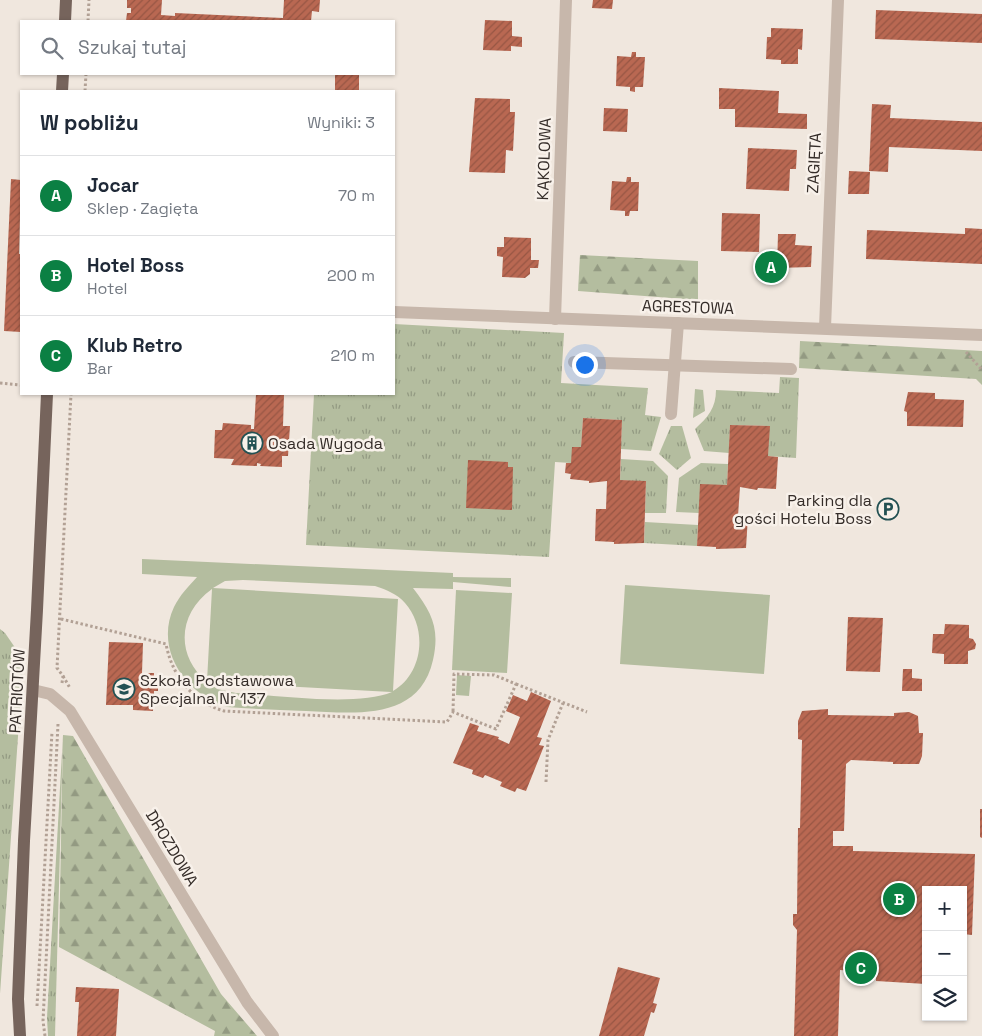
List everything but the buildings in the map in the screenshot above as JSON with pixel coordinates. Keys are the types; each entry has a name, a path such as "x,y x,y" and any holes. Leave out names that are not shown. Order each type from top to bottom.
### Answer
{"main road":[{"path":"65,20 66,0"},
{"path":"62,90 63,75"},
{"name":"PATRIOTÓW","path":"20,1036 18,1019 24,841 33,690 46,395"}],"street":[{"name":"KĄKOLOWA","path":"555,319 566,0"},
{"name":"ZAGIĘTA","path":"825,328 838,0"},
{"name":"AGRESTOWA","path":"395,312 982,335"},
{"path":"670,414 678,323"},
{"path":"574,362 791,369"},
{"name":"DROZDOWA","path":"33,690 43,691 60,701 70,711 247,1002 273,1036"}],"path":[{"path":"88,20 89,0"},
{"path":"85,90 86,75"},
{"path":"960,345 982,370"},
{"path":"0,383 20,385"},
{"path":"60,701 63,676 57,668 71,395"},
{"path":"61,619 166,644 175,672 187,688 204,703 224,711 447,722 453,712 454,674 494,675 587,712"},
{"path":"453,712 496,729 516,684"},
{"path":"546,782 548,740 563,703"},
{"path":"45,1036 43,1021 58,722"},
{"path":"37,1011 52,732"}],"green space":[{"path":"580,255 698,261 698,300 578,291"},
{"path":"395,324 564,333 561,383 648,388 645,415 661,417 651,451 621,449 622,420 583,418 581,447 571,463 555,462 549,557 306,545 314,395 395,395"},
{"path":"800,341 982,351 982,385 976,379 799,368"},
{"path":"780,377 799,378 796,458 768,456 769,426 730,425 729,453 704,451 695,429 713,407 716,390 779,393"},
{"path":"695,389 703,390 705,411 693,418"},
{"path":"671,426 682,426 691,458 677,470 659,454"},
{"path":"621,459 653,461 668,476 666,513 645,513 646,482 620,480"},
{"path":"701,463 728,464 727,485 699,513 676,512 679,478"},
{"path":"645,522 698,525 697,546 644,543"},
{"path":"142,559 453,573 453,577 511,578 511,587 453,582 453,589 413,588 430,613 435,630 436,639 433,660 425,680 414,694 399,704 382,710 344,713 227,707 212,701 187,681 171,654 168,639 169,623 174,607 197,577 142,574","holes":["243,580 375,586 388,591 405,603 417,625 419,650 411,674 393,691 398,599 213,588 225,581","212,589 207,681 207,682 197,671 190,659 186,647 185,634 192,610","208,682 392,692 358,699 316,699 236,693 217,689"]},
{"path":"625,585 770,595 764,674 620,664"},
{"path":"456,590 512,593 507,673 452,670"},
{"path":"0,629 16,649 24,651 0,994"},
{"path":"457,675 471,676 469,696 456,695"},
{"path":"63,735 55,1036 48,1036 47,1018"},
{"path":"63,735 73,736 221,994 257,1036 214,1036 215,1031 59,947"}],"place":[{"name":"Jocar","path":"771,267"},
{"name":"Osada Wygoda","path":"252,443"},
{"name":"Parking dla gości Hotelu Boss","path":"888,509"},
{"name":"Szkoła Podstawowa Specjalna Nr 137","path":"124,689"},
{"name":"Hotel Boss","path":"899,899"},
{"name":"Klub Retro","path":"861,968"}]}
